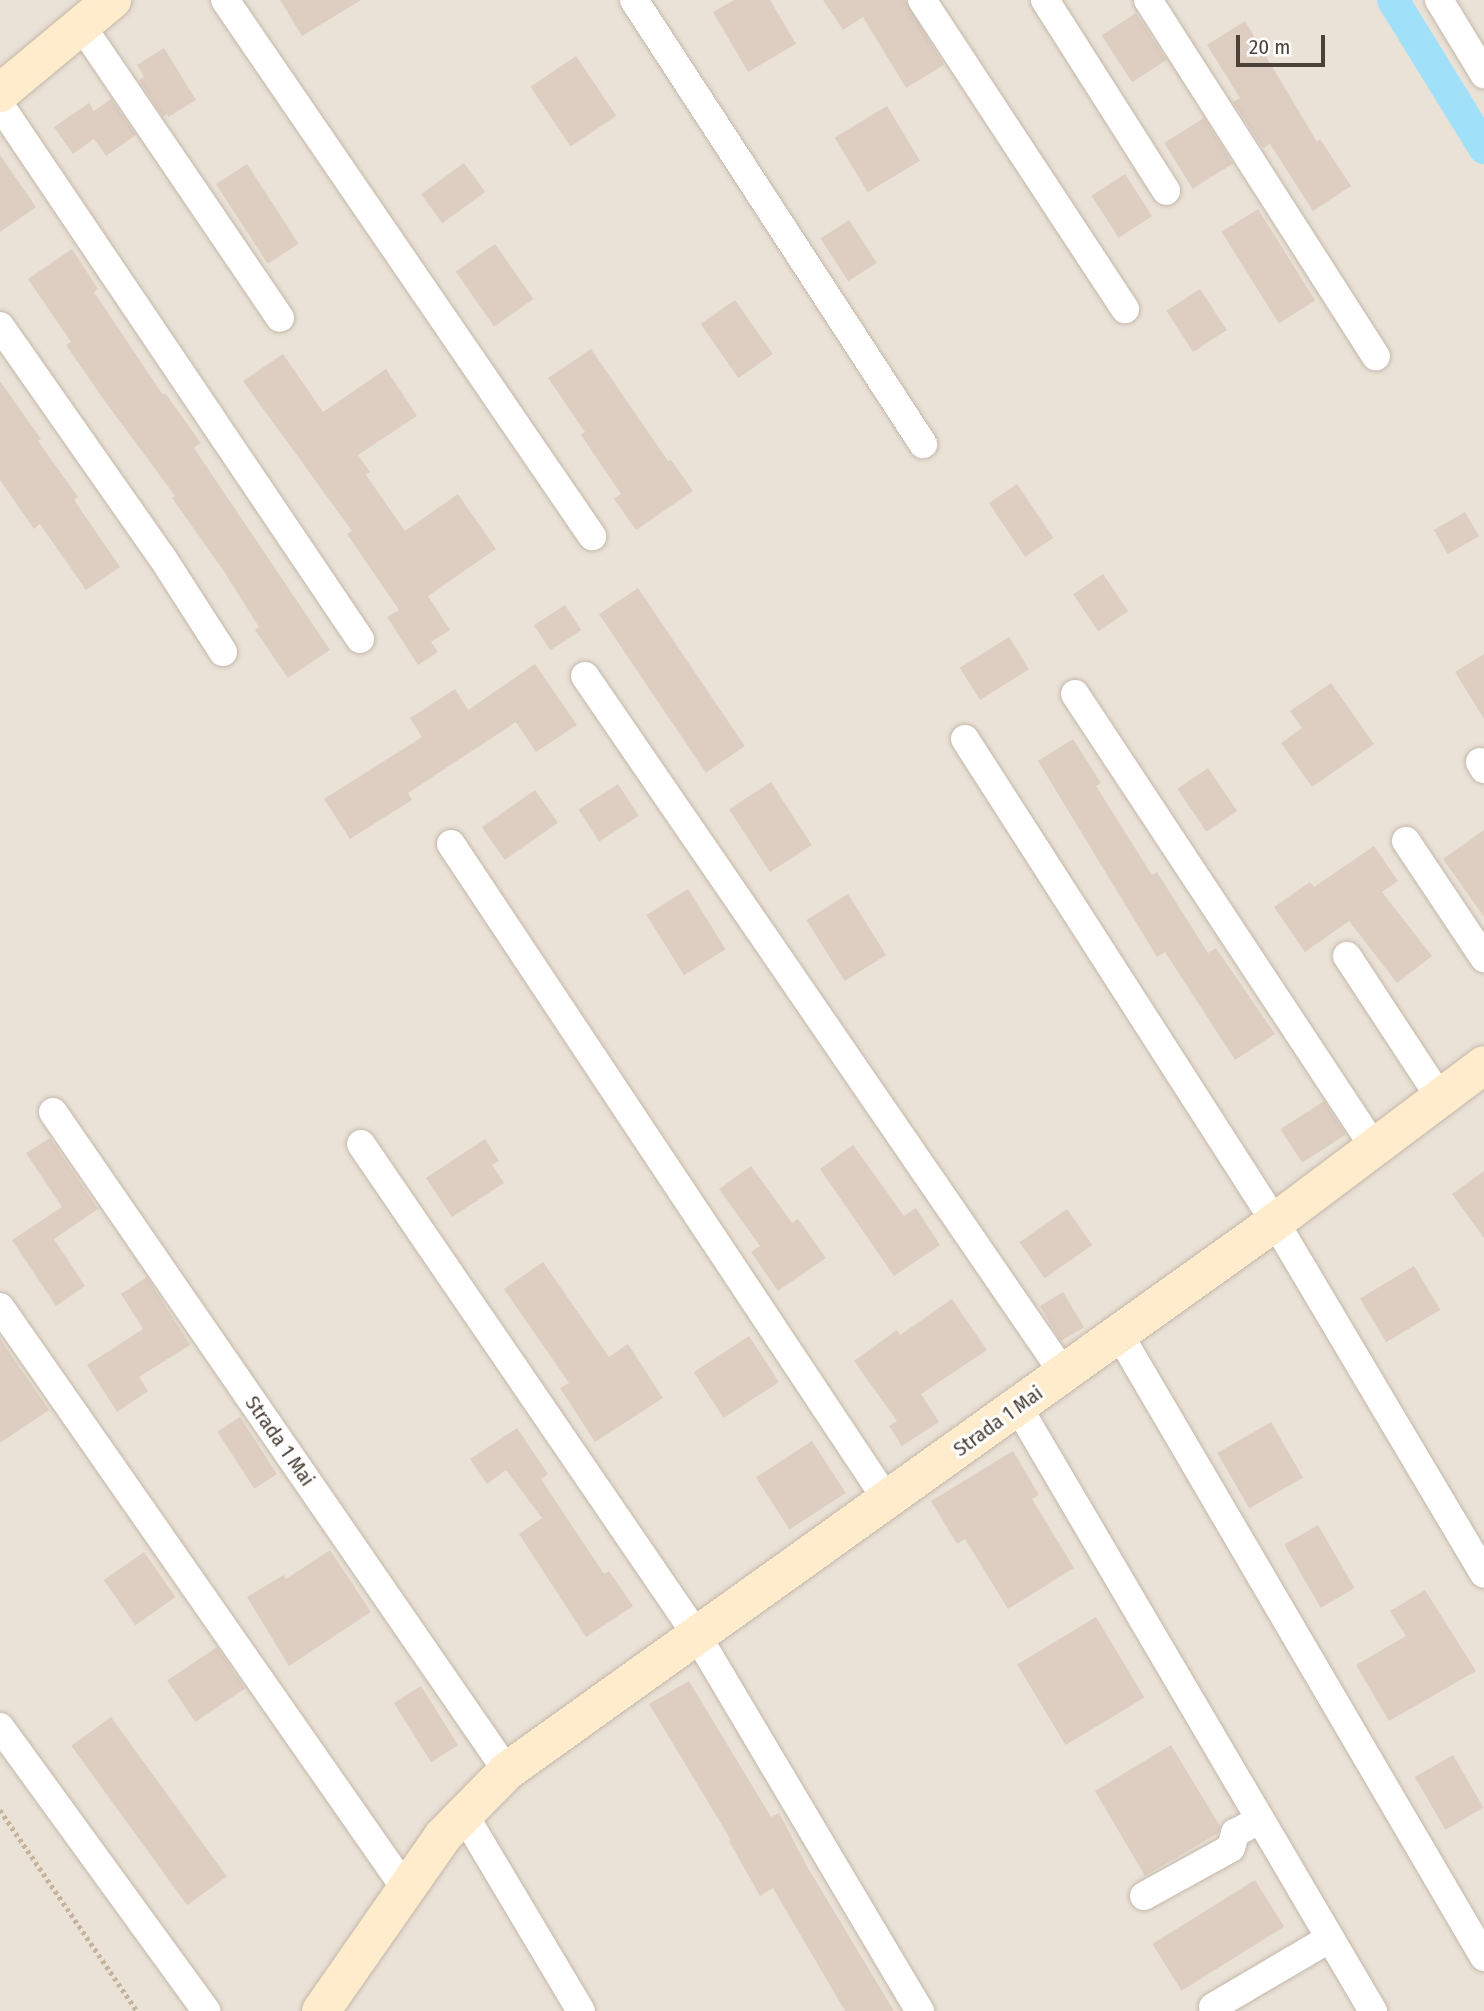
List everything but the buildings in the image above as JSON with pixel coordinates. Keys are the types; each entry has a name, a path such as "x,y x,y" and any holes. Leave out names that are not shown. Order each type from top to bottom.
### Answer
{"street":[{"path":"0,93 112,0"},
{"path":"225,0 592,536"},
{"path":"634,0 923,444"},
{"path":"922,0 1125,309"},
{"path":"1045,0 1167,191"},
{"path":"1148,0 1376,356"},
{"path":"1439,0 1484,74"},
{"path":"80,25 280,318"},
{"path":"0,105 360,639"},
{"path":"0,326 162,557 223,652"},
{"path":"585,676 1064,1374"},
{"path":"1075,694 1376,1150"},
{"path":"965,739 1275,1222 1484,1574"},
{"path":"1406,841 1484,958"},
{"path":"451,844 887,1500"},
{"path":"1347,956 1441,1099"},
{"name":"Strada 1 Mai","path":"321,2011 405,1888 463,1813 507,1771 1376,1150 1484,1065"},
{"name":"Strada 1 Mai","path":"54,1112 507,1771"},
{"path":"361,1144 696,1634 920,2011"},
{"path":"0,1307 405,1888"},
{"path":"1119,1334 1484,1957"},
{"path":"1018,1407 1329,1939 1374,2011"},
{"path":"0,1727 206,2011"},
{"path":"463,1813 581,2011"},
{"path":"1144,1896 1231,1847 1235,1833 1259,1820"},
{"path":"1213,2007 1329,1939"}],"path":[{"path":"0,1810 137,2011"}],"shaded area":[{"path":"0,0 1484,0 1484,2011 0,2011"}],"waterway":[{"path":"1393,0 1484,148"}]}
